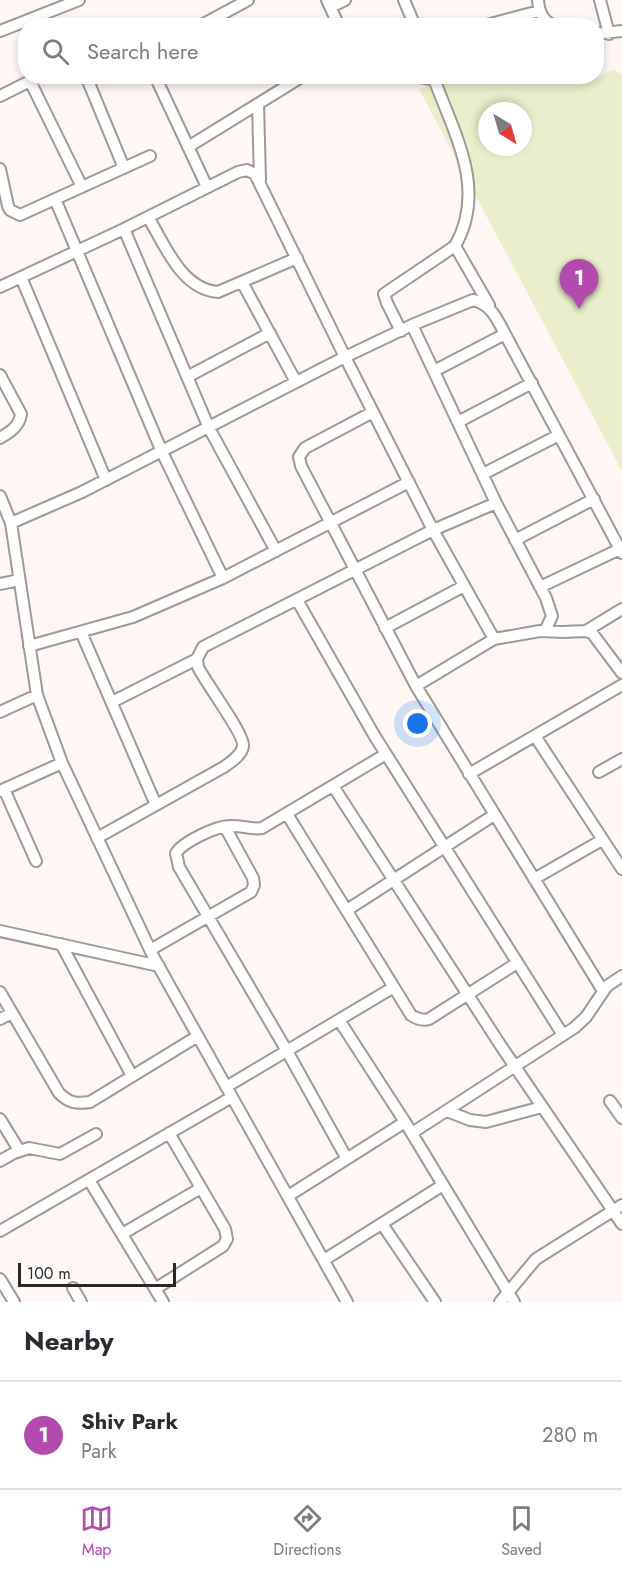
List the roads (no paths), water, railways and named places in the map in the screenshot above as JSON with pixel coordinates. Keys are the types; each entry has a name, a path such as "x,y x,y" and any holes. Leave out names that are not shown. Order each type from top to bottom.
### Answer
{"street":[{"path":"30,18 66,2 79,0"},
{"path":"215,18 248,0"},
{"path":"336,18 329,3 345,0"},
{"path":"404,0 412,18"},
{"path":"600,0 609,34"},
{"path":"505,18 539,6"},
{"path":"0,31 18,23"},
{"path":"604,34 622,31"},
{"path":"0,96 25,84"},
{"path":"37,84 82,187"},
{"path":"89,84 124,168"},
{"path":"159,84 207,188"},
{"path":"188,147 290,84"},
{"path":"401,331 384,294 455,246 461,233 470,195 461,151 436,84"},
{"path":"258,104 260,180"},
{"path":"0,169 8,206 15,213 20,214 150,156"},
{"path":"0,287 238,172 247,170 255,174 433,530 494,639"},
{"path":"55,199 162,452 223,578"},
{"path":"148,217 176,265 200,288 218,292 297,258"},
{"path":"123,229 209,428 276,551"},
{"path":"455,246 493,311 621,551 540,587"},
{"path":"21,277 106,480"},
{"path":"242,282 296,382"},
{"path":"11,523 106,480 345,357 412,326 474,300 483,302 493,311"},
{"path":"412,326 496,503 551,609 552,616 545,631"},
{"path":"187,377 270,333"},
{"path":"434,371 505,334"},
{"path":"0,375 21,414 16,427 0,438"},
{"path":"458,422 532,383"},
{"path":"373,412 301,451 299,457 301,466 416,686 603,991"},
{"path":"483,474 559,435"},
{"path":"29,646 133,617 223,578 409,482"},
{"path":"0,496 11,523 37,695 62,763 150,950 348,1302"},
{"path":"515,540 594,499"},
{"path":"97,838 225,767 238,756 243,748 243,740 198,668 197,659 203,647 433,530 496,503"},
{"path":"0,584 19,580"},
{"path":"385,628 464,586"},
{"path":"297,600 386,754 563,1035"},
{"path":"416,686 494,639 545,631 563,633 586,631 622,609"},
{"path":"586,631 596,638 622,673"},
{"path":"81,632 156,805"},
{"path":"112,702 197,659"},
{"path":"469,774 622,685"},
{"path":"0,712 37,695"},
{"path":"535,736 622,869"},
{"path":"347,1159 287,1051 179,867 176,854 182,845 225,826 255,830 262,828 386,754"},
{"path":"599,772 622,759"},
{"path":"36,861 2,790 62,763"},
{"path":"333,786 542,1107 617,1208 622,1224"},
{"path":"287,814 411,1014 423,1020 429,1019 517,963"},
{"path":"347,910 494,815"},
{"path":"150,950 251,892 254,885 253,878 225,826"},
{"path":"534,879 602,840"},
{"path":"0,931 159,966"},
{"path":"61,944 132,1076"},
{"path":"412,1133 516,1068 563,1035 586,1017 603,991 622,976"},
{"path":"226,1087 394,987"},
{"path":"0,992 59,1093 67,1100 78,1104 90,1102 198,1036"},
{"path":"0,1019 12,1012"},
{"path":"339,1020 412,1133 511,1298"},
{"path":"0,1231 232,1097"},
{"path":"610,1101 622,1118"},
{"path":"447,1111 470,1120 486,1122 542,1107"},
{"path":"0,1119 19,1150"},
{"path":"288,1196 405,1122"},
{"path":"155,1289 223,1246 227,1239 225,1229 170,1133"},
{"path":"0,1161 19,1150 29,1148 60,1154 96,1134"},
{"path":"89,1180 163,1302"},
{"path":"324,1260 444,1185"},
{"path":"122,1234 201,1188"},
{"path":"500,1302 511,1298 536,1260 617,1208"},
{"path":"382,1224 435,1302"},
{"path":"0,1280 14,1302"},
{"path":"73,1288 81,1302"}],"place":[{"name":"Shiv Park","path":"579,309"}]}
